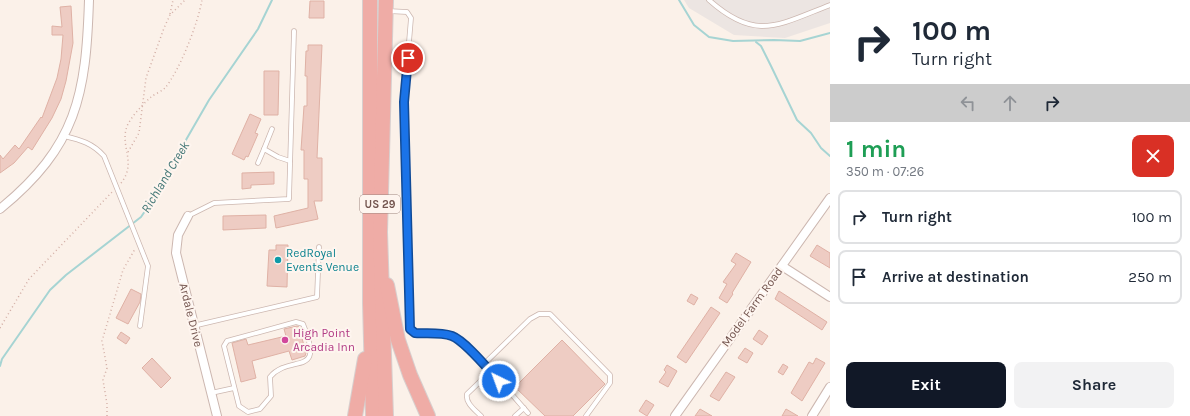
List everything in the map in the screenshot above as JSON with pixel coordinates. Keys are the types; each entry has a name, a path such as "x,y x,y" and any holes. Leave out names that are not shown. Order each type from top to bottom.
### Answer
{"highway":[{"name":"US 29","path":"370,0 370,303 373,416"},
{"name":"US 29","path":"385,5 380,232 382,258 381,308 386,416"},
{"path":"382,258 398,340 410,375 428,416"},
{"path":"354,416 363,375 366,352 366,325 370,303"}],"street":[{"path":"0,209 40,172 64,136 80,95 85,69 89,0"},
{"name":"Model Farm Road","path":"674,416 830,198"},
{"name":"Ardale Drive","path":"188,216 178,235 176,253 193,326 217,416"},
{"path":"782,266 830,297"},
{"path":"812,416 830,387"}],"lane":[{"path":"709,0 724,14 740,22 749,26 763,27 781,24 830,5"},
{"path":"385,5 407,12 411,18 404,102 410,329 415,333 445,334 456,338 484,364 528,413"},
{"path":"188,216 214,203 289,199 294,31"},
{"path":"258,163 272,129"},
{"path":"64,136 84,141 96,147 104,156 134,228 148,266 140,326"},
{"path":"264,149 278,157 290,161"},
{"path":"193,326 317,298 318,247"},
{"path":"484,364 530,319 539,314 550,314 610,375 610,383 586,416"},
{"path":"296,322 303,324 311,353 309,359 301,364 276,370 270,377 271,396 260,409 248,412 239,406 234,388 224,346 227,341 296,322"},
{"path":"482,416 466,398 468,394 490,372"},
{"path":"211,393 234,388"},
{"path":"514,416 524,408"}],"path":[{"path":"127,153 139,133 146,78 170,15 173,0"},
{"path":"170,15 185,0"},
{"path":"106,416 107,404 103,380 107,368 102,341 103,335 123,270 139,242"}],"shaded area":[{"path":"684,0 830,0 830,23 785,38 734,35 689,8"}],"building":[{"path":"310,1 324,1 324,18 309,18"},
{"path":"71,6 73,43 61,99 52,118 32,150 28,147 14,163 0,173 0,155 3,159 15,145 19,149 41,117 42,118 57,78 61,59 63,35 52,35 52,26 62,27 60,7"},
{"path":"308,45 322,45 317,158 322,158 322,201 314,201 318,219 276,228 274,216 308,208 308,179 304,179 304,150 301,150 304,106 307,106 307,76 305,76 306,51 308,51"},
{"path":"264,71 279,71 278,115 264,115"},
{"path":"250,114 261,119 255,133 258,134 248,157 246,156 244,160 232,154"},
{"path":"274,172 274,184 251,185 251,188 242,189 242,173"},
{"path":"266,215 266,228 223,230 223,216"},
{"name":"RedRoyal Events Venue","path":"276,245 288,245 287,287 267,286 269,250 276,250"},
{"path":"817,245 830,253 830,268 810,256"},
{"path":"736,253 751,262 727,303 719,298 727,284 723,282 736,264 731,261"},
{"path":"131,289 141,294 140,302 128,324 116,318"},
{"path":"779,291 827,322 822,330 775,299"},
{"path":"691,294 698,298 694,305 687,301"},
{"path":"711,307 720,313 686,363 677,357"},
{"name":"High Point Arcadia Inn","path":"297,326 299,327 306,353 305,356 292,360 289,351 252,361 256,378 241,382 232,343 246,339 248,345 286,336 284,329"},
{"path":"759,330 768,336 762,345 753,339"},
{"path":"121,332 130,338 126,344 117,338"},
{"path":"562,340 605,384 573,416 545,416 515,387"},
{"path":"745,348 753,353 747,363 738,358"},
{"path":"152,358 171,378 161,388 142,368"},
{"path":"816,358 825,363 802,401 791,393 809,362 813,364"},
{"path":"783,364 788,367 783,375 778,372"},
{"path":"667,365 677,371 668,387 659,382 666,372 664,370"},
{"path":"726,372 735,377 719,401 710,396"},
{"path":"646,400 654,405 647,416 639,411"},
{"path":"700,409 712,416 695,416"},
{"path":"786,409 798,416 782,416"}],"waterway":[{"name":"Richland Creek","path":"0,366 2,359 50,290 66,275 141,217 158,192 209,100 258,29 272,0"},
{"path":"679,0 694,25 709,37 733,41 800,41 830,33"},
{"path":"756,42 761,46 797,120 811,133 821,148 830,156"}],"place":[{"name":"RedRoyal Events Venue","path":"278,260"},
{"name":"High Point Arcadia Inn","path":"285,340"}],"route":[{"path":"408,58 404,102 410,329 415,333 445,334 456,338 484,364 499,381"}]}
